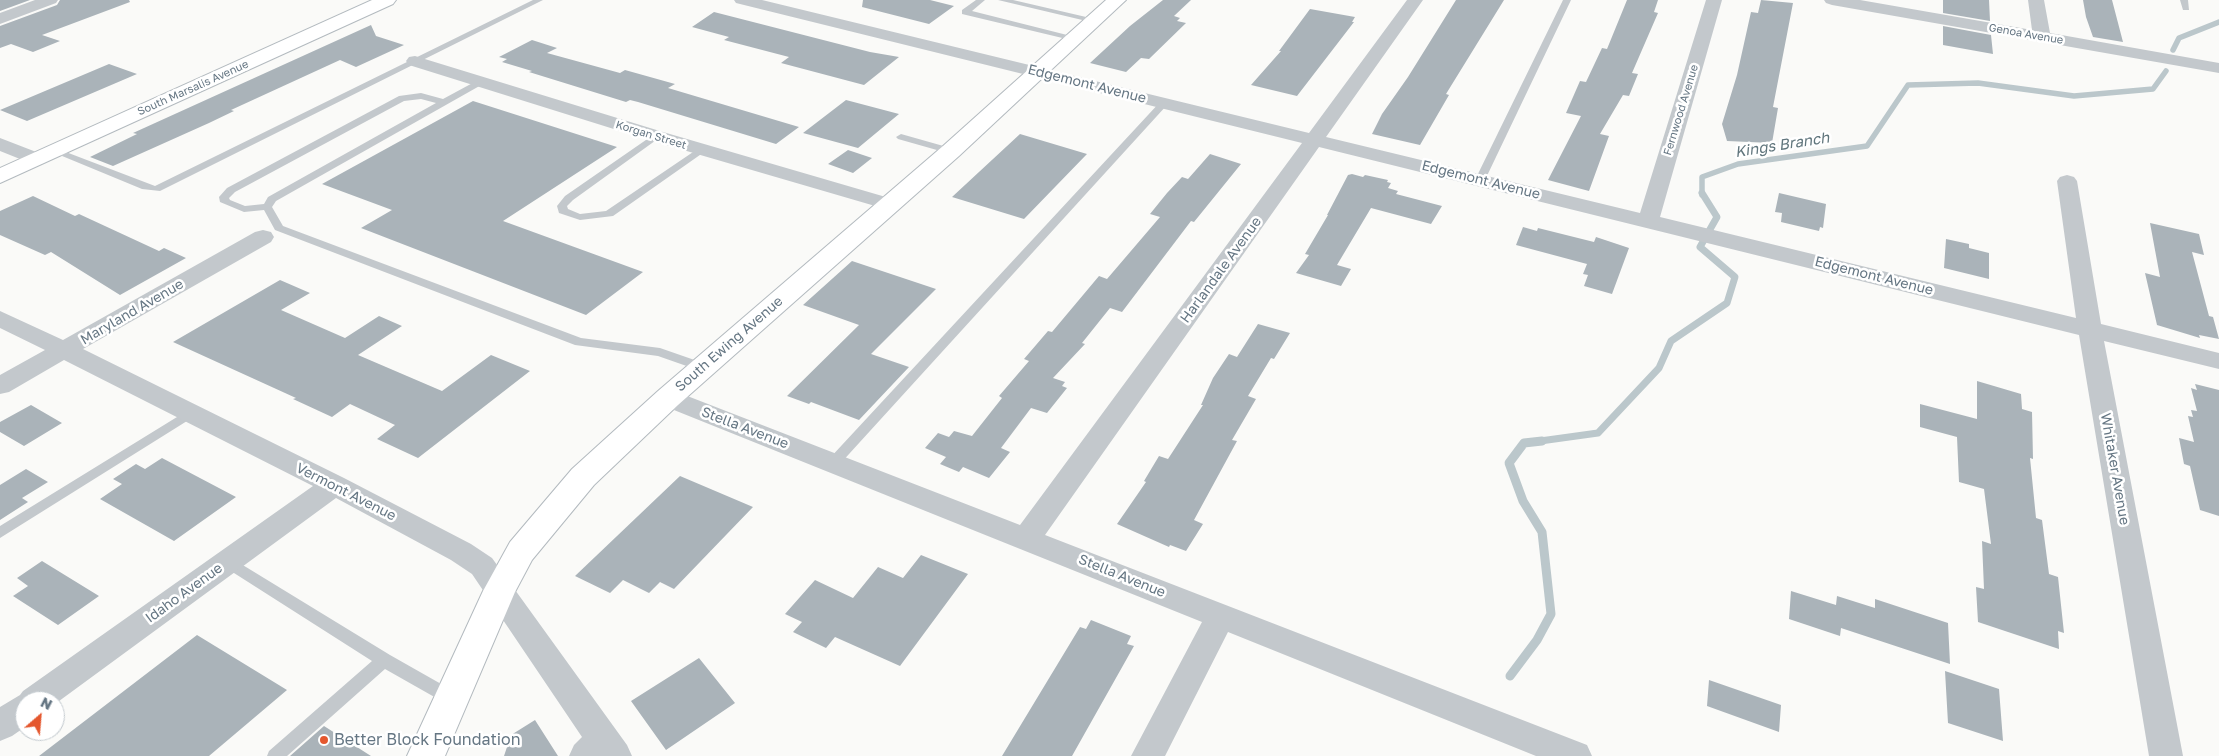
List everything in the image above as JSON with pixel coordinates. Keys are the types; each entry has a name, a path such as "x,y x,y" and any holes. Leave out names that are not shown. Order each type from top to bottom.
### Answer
{"street":[{"path":"0,19 50,0"},
{"name":"South Marsalis Avenue","path":"5,150 352,0"},
{"name":"South Marsalis Avenue","path":"0,176 387,0"},
{"name":"Edgemont Avenue","path":"742,0 2219,361"},
{"name":"South Ewing Avenue","path":"426,756 450,698 499,591 521,551 583,477 702,367 951,151 1118,0"},
{"name":"Harlandale Avenue","path":"1026,539 1415,0"},
{"name":"Fernwood Avenue","path":"1648,220 1714,0"},
{"name":"Genoa Avenue","path":"1832,0 1876,4 2042,37 2219,68"},
{"path":"2036,0 2042,37"},
{"name":"Korgan Street","path":"415,61 702,150 889,204"},
{"path":"5,150 46,155"},
{"name":"Whitaker Avenue","path":"2066,181 2090,330 2166,756"},
{"name":"Maryland Avenue","path":"0,386 271,233"},
{"name":"Vermont Avenue","path":"0,318 334,485 461,552 482,566 601,750"},
{"name":"Stella Avenue","path":"668,398 1575,756"},
{"name":"Idaho Avenue","path":"48,691 334,485"},
{"path":"1148,756 1221,616"},
{"path":"0,726 15,715"}],"lane":[{"path":"46,155 156,189 539,0"},
{"path":"981,0 965,12 1074,38"},
{"path":"1002,0 1094,20"},
{"path":"1480,180 1567,0"},
{"path":"480,82 272,199 267,207 271,233 579,342 660,352 702,367"},
{"path":"267,207 244,209 225,202 224,197 231,190 402,98 421,96 445,102"},
{"path":"834,462 1164,103"},
{"path":"656,136 569,198 562,206 563,211 579,218 591,218 609,214 702,150"},
{"path":"901,137 951,151"},
{"path":"0,533 190,413"},
{"path":"228,562 384,660 450,698"},
{"path":"275,756 384,660"}],"building":[{"path":"0,0 30,0 0,11"},
{"path":"60,0 129,0 130,2 42,35 60,41 33,52 11,44 0,48 0,26 57,5"},
{"path":"863,0 930,0 954,6 929,24 862,7"},
{"path":"1163,0 1191,0 1174,16 1180,18 1177,21 1186,23 1149,59 1141,58 1126,72 1090,63 1130,26"},
{"path":"1456,0 1504,0 1446,94 1449,95 1420,145 1372,134 1382,114 1408,77"},
{"path":"1627,0 1658,0 1654,12 1658,13 1632,73 1638,74 1629,96 1623,95 1600,134 1609,136 1589,191 1548,180 1581,116 1566,113 1580,81 1586,82 1602,48 1607,49"},
{"path":"1761,0 1793,3 1773,107 1778,108 1772,143 1727,141 1722,124 1737,75 1751,12 1758,13"},
{"path":"1943,0 1989,0 1990,21 1943,13"},
{"path":"2083,0 2112,0 2123,42 2093,37 2086,17"},
{"path":"1310,9 1355,17 1352,22 1354,22 1297,96 1251,85 1281,51 1279,51"},
{"path":"714,12 870,52 899,57 864,85 781,63 789,57 724,40 729,37 692,27"},
{"path":"371,25 376,36 404,45 356,67 340,60 231,110 234,111 209,123 113,166 90,157 137,134 133,133"},
{"path":"1943,26 1991,35 1993,54 1943,45"},
{"path":"532,40 557,48 547,53 620,73 625,70 675,84 668,88 799,127 776,144 638,102 630,100 626,102 502,62 507,59 499,57"},
{"path":"109,64 137,74 27,121 0,110"},
{"path":"846,100 899,114 858,148 803,133"},
{"path":"473,101 617,147 503,221 643,272 586,315 361,228 392,210 322,184"},
{"path":"1020,134 1087,154 1024,219 952,197"},
{"path":"848,150 872,158 853,173 828,164"},
{"path":"1210,154 1241,164 1194,222 1191,221 1122,312 1110,308 1082,343 1085,344 1053,378 1065,382 1062,386 1067,388 1047,413 1031,408 1001,448 1010,452 989,478 963,467 959,472 940,464 946,457 925,448 938,433 949,437 954,431 972,436 1002,398 999,396 1029,361 1024,359 1048,331 1052,332 1099,276 1107,279 1160,217 1150,214 1167,193 1182,177 1188,179"},
{"path":"1348,175 1388,180 1387,182 1391,183 1388,188 1398,191 1396,194 1442,206 1431,224 1371,208 1337,265 1351,269 1341,286 1296,273 1309,255 1305,254 1328,215"},
{"path":"1779,193 1826,204 1823,228 1820,227 1819,231 1781,222 1782,213 1775,212"},
{"path":"33,196 75,216 79,214 159,251 164,248 186,258 120,295 51,252 45,255 0,235 0,211"},
{"path":"2150,223 2199,234 2204,255 2192,252 2209,316 2213,317 2219,339 2199,335 2200,338 2157,325 2145,273 2160,277"},
{"path":"1523,227 1537,231 1538,228 1594,242 1596,237 1629,248 1612,294 1584,286 1588,275 1583,274 1587,264 1516,245"},
{"path":"1946,239 1969,244 1969,248 1989,253 1989,279 1944,268"},
{"path":"852,261 936,289 871,354 909,367 859,420 811,402 809,404 787,396 859,325 803,305"},
{"path":"280,280 310,293 281,310 345,338 379,316 402,326 358,355 442,391 491,355 530,371 418,458 377,439 395,425 350,404 332,417 293,399 296,398 173,342"},
{"path":"1258,324 1290,333 1274,359 1271,358 1248,396 1256,399 1232,440 1237,441 1194,520 1203,524 1186,551 1170,545 1169,547 1117,524 1146,482 1144,481 1159,456 1168,459 1203,405 1201,405 1213,378 1229,354 1237,357"},
{"path":"1977,381 2021,394 2022,409 2032,412 2033,459 2030,458 2036,518 2042,520 2049,574 2058,577 2064,633 2058,631 2059,649 1978,622 1976,587 1984,589 1982,541 1991,544 1984,489 1959,482 1957,437 1920,427 1920,404 1977,419"},
{"path":"2195,384 2219,390 2219,516 2200,510 2190,466 2184,464 2179,438 2194,442 2188,416 2193,417 2191,410 2197,411 2191,388 2197,390"},
{"path":"31,405 62,423 24,446 0,432 0,422"},
{"path":"162,458 236,497 174,541 100,499 122,484 113,479 136,464 145,469"},
{"path":"26,469 48,482 22,498 28,502 0,520 0,485"},
{"path":"680,476 753,507 674,589 660,582 649,593 623,580 610,593 575,576"},
{"path":"921,555 968,574 900,666 835,637 826,648 793,632 802,622 785,614 815,580 853,598 878,567 903,578"},
{"path":"42,561 99,596 58,625 13,596 28,586 17,578"},
{"path":"1791,591 1836,605 1837,596 1875,608 1875,599 1948,623 1950,664 1841,628 1840,636 1789,619"},
{"path":"1091,620 1131,636 1127,644 1134,646 1072,756 1002,756 1080,627 1086,629"},
{"path":"197,635 287,690 209,756 39,756 59,741 65,741 65,736"},
{"path":"699,658 735,703 666,750 631,701"},
{"path":"1945,671 1999,689 2003,741 1948,723"},
{"path":"1709,680 1781,705 1779,732 1707,706"},
{"path":"535,720 558,756 504,756 511,735"},
{"name":"Better Block Foundation","path":"324,726 371,756 290,756"}],"waterway":[{"name":"Kings Branch","path":"2173,50 2179,38 2219,22"},
{"name":"Kings Branch","path":"1702,193 1702,177 1738,164 1867,146 1908,85 1978,83 2074,96 2153,89 2166,71"},
{"name":"Kings Branch","path":"1533,442 1598,433 1659,368 1671,341 1727,303 1735,277 1700,247 1717,217 1702,193"},
{"name":"Kings Branch","path":"1533,442 1542,441"},
{"name":"Kings Branch","path":"1510,676 1537,640 1551,614 1542,532 1523,501 1509,463 1524,443 1533,442"}],"place":[{"name":"Better Block Foundation","path":"324,740"}]}
